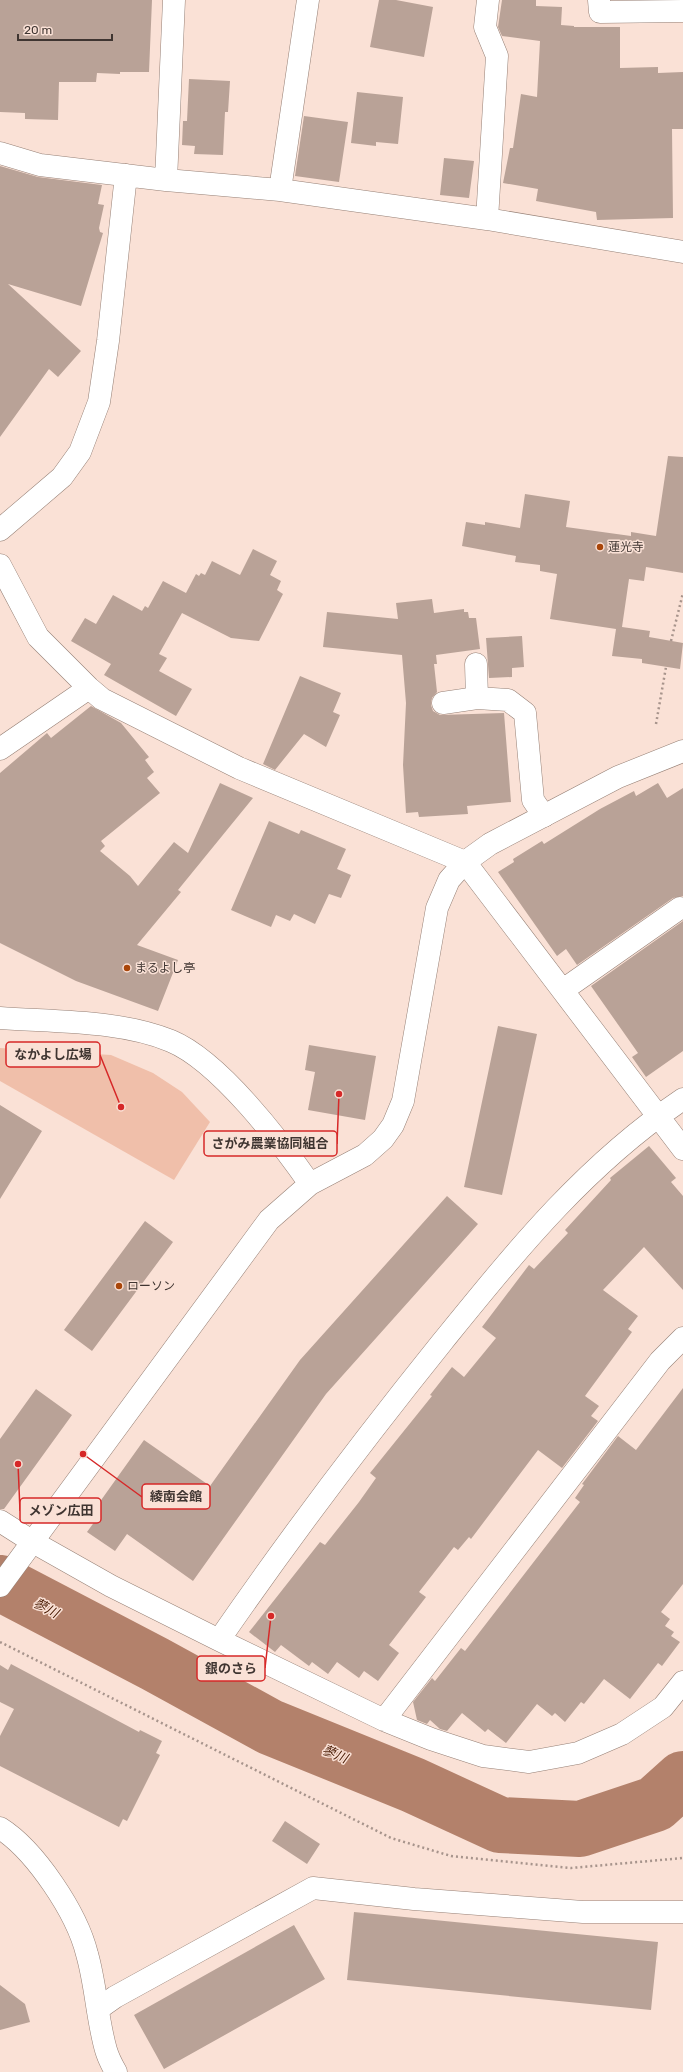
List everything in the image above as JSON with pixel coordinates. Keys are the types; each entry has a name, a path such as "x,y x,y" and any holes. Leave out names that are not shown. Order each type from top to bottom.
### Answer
{"street":[{"path":"166,180 174,0"},
{"path":"280,190 308,0"},
{"path":"487,219 497,56 485,27 488,0"},
{"path":"599,0 600,12 683,11"},
{"path":"0,153 40,165 166,180 280,190 487,219 683,252"},
{"path":"0,530 62,477 80,452 99,402 108,341 126,175"},
{"path":"0,565 38,637 102,698 239,768 465,862 683,1149"},
{"path":"476,664 477,698"},
{"path":"0,749 90,688"},
{"path":"443,703 477,698 508,700 525,713 533,800 544,816"},
{"path":"0,1586 269,1220 310,1184 365,1155 383,1139 393,1125 403,1101 437,908 448,880 465,862 490,844 618,777 683,751"},
{"path":"563,990 680,908"},
{"path":"0,1018 104,1025 139,1030 171,1041 206,1062 233,1089 295,1162 310,1184"},
{"path":"219,1640 300,1526 387,1411 531,1234 574,1187 658,1116 683,1099"},
{"path":"384,1720 660,1361 683,1338"},
{"path":"0,1521 29,1548 384,1720 431,1739 483,1756 529,1762 578,1753 622,1734 663,1707 683,1682"},
{"path":"0,1828 12,1836 42,1870 70,1911 87,1953 106,2050 116,2072"},
{"path":"98,2009 115,1997 313,1888 414,1899 583,1912 683,1912"}],"path":[{"path":"671,641 683,592"},
{"path":"656,724 666,667"},
{"path":"0,1642 391,1838 451,1856 571,1868 683,1858"}],"shaded area":[{"path":"0,1048 111,1055 153,1073 182,1092 210,1122 174,1180 0,1081"}],"building":[{"path":"0,0 152,0 149,72 120,72 120,74 97,73 96,82 59,82 58,120 25,119 25,113 0,112"},
{"path":"379,0 396,0 433,7 424,57 370,47"},
{"path":"502,0 536,0 536,6 562,7 561,25 574,27 620,27 620,68 658,67 658,73 683,72 683,129 672,129 673,218 597,220 596,212 536,201 538,189 503,183 510,148 513,148 521,94 537,97 540,41 502,36 498,27"},
{"path":"189,79 230,81 228,112 225,112 223,155 194,154 195,146 182,145 183,121 187,121"},
{"path":"357,92 403,97 398,144 376,142 376,146 351,143"},
{"path":"304,116 348,122 339,182 295,176"},
{"path":"444,158 474,161 469,198 440,195"},
{"path":"0,166 38,177 102,185 98,204 104,205 99,228 100,232 103,233 81,306 8,284 81,351 58,377 49,369 0,437"},
{"name":"蓮光寺","path":"668,456 683,457 683,573 646,567 644,581 629,579 622,627 650,631 649,637 683,643 680,669 642,663 642,659 612,656 616,629 550,619 557,574 540,571 540,565 515,562 516,556 462,546 466,522 485,525 485,522 520,528 525,494 570,501 566,527 631,536 631,532 656,536"},
{"path":"253,549 277,561 270,575 281,581 277,590 283,594 259,641 231,638 182,613 159,654 167,658 159,671 192,689 176,716 104,675 111,664 71,641 85,618 96,624 113,595 142,611 145,606 148,608 163,581 186,593 196,574 199,576 201,573 205,575 212,561 240,575"},
{"path":"432,599 434,613 464,609 464,612 468,612 469,618 476,618 480,649 436,655 437,664 434,664 437,692 432,698 431,705 433,711 440,715 504,713 511,802 467,806 468,814 419,817 418,812 406,813 403,765 406,703 402,655 323,647 327,612 398,619 396,603"},
{"path":"522,636 524,667 512,668 512,677 489,678 486,638"},
{"path":"300,676 341,693 333,712 340,715 326,747 304,734 275,770 263,764"},
{"path":"91,706 121,723 149,757 145,760 154,772 147,778 160,793 101,841 105,846 100,851 130,876 138,886 174,842 188,853 220,783 253,798 178,890 181,892 137,945 178,960 158,1011 76,981 0,943 0,773 47,733 51,738"},
{"path":"658,783 667,798 683,788 683,896 673,898 577,965 566,949 557,956 498,872 514,862 513,859 542,841 544,844 600,809 634,791 636,796"},
{"path":"269,821 299,834 301,830 346,849 337,869 351,875 341,898 329,894 315,924 294,914 290,921 276,915 271,927 231,910"},
{"path":"683,921 683,1051 646,1077 632,1057 638,1053 591,986"},
{"path":"498,1026 537,1034 502,1195 464,1187"},
{"path":"309,1045 376,1056 365,1120 308,1110 315,1072 305,1070"},
{"path":"0,1105 42,1131 0,1199"},
{"path":"649,1146 676,1178 671,1182 683,1196 683,1290 644,1247 603,1290 638,1316 628,1329 632,1332 585,1396 599,1406 591,1416 598,1421 562,1468 538,1450 471,1539 469,1537 458,1550 454,1547 419,1592 426,1597 389,1645 399,1653 378,1681 364,1671 359,1678 337,1662 328,1674 312,1662 309,1666 281,1645 275,1652 249,1632 320,1542 325,1545 359,1502 376,1478 370,1473 432,1396 430,1395 452,1367 464,1377 496,1338 482,1327 529,1265 534,1269 568,1233 565,1230 611,1180 610,1178"},
{"path":"447,1196 478,1224 326,1394 193,1581 127,1534 115,1551 87,1532 95,1521 89,1517 144,1440 210,1486 300,1360"},
{"name":"ローソン","path":"145,1221 173,1242 92,1351 64,1330"},
{"path":"683,1388 683,1584 661,1612 670,1619 665,1626 674,1632 671,1636 680,1642 662,1666 658,1663 630,1699 604,1679 584,1704 581,1702 565,1722 555,1713 552,1716 537,1704 506,1743 488,1729 485,1732 462,1713 447,1731 440,1729 430,1720 427,1724 417,1720 413,1702 432,1678 435,1681 461,1648 465,1651 580,1502 575,1498 584,1485 582,1484 618,1436 636,1450"},
{"path":"36,1389 72,1415 4,1509 0,1509 0,1439"},
{"path":"11,1664 139,1732 140,1730 162,1741 156,1753 160,1755 127,1821 123,1819 119,1827 0,1766 0,1736 14,1709 0,1702 0,1665 8,1670"},
{"path":"285,1821 320,1844 307,1864 272,1841"},
{"path":"354,1912 658,1942 651,2010 347,1980"},
{"path":"294,1925 325,1979 164,2069 134,2015"},
{"path":"0,1985 25,2004 30,2022 0,2030"}],"waterway":[{"name":"蓼川","path":"0,1583 155,1664 270,1727 413,1785 500,1825 580,1829 655,1804 683,1779"}],"place":[{"name":"蓮光寺","path":"600,547"},
{"name":"まるよし亭","path":"127,968"},
{"name":"さがみ農業協同組合","path":"339,1094"},
{"name":"なかよし広場","path":"121,1107"},
{"name":"ローソン","path":"119,1286"},
{"name":"綾南会館","path":"83,1454"},
{"name":"メゾン広田","path":"18,1464"},
{"name":"銀のさら","path":"271,1616"}]}
